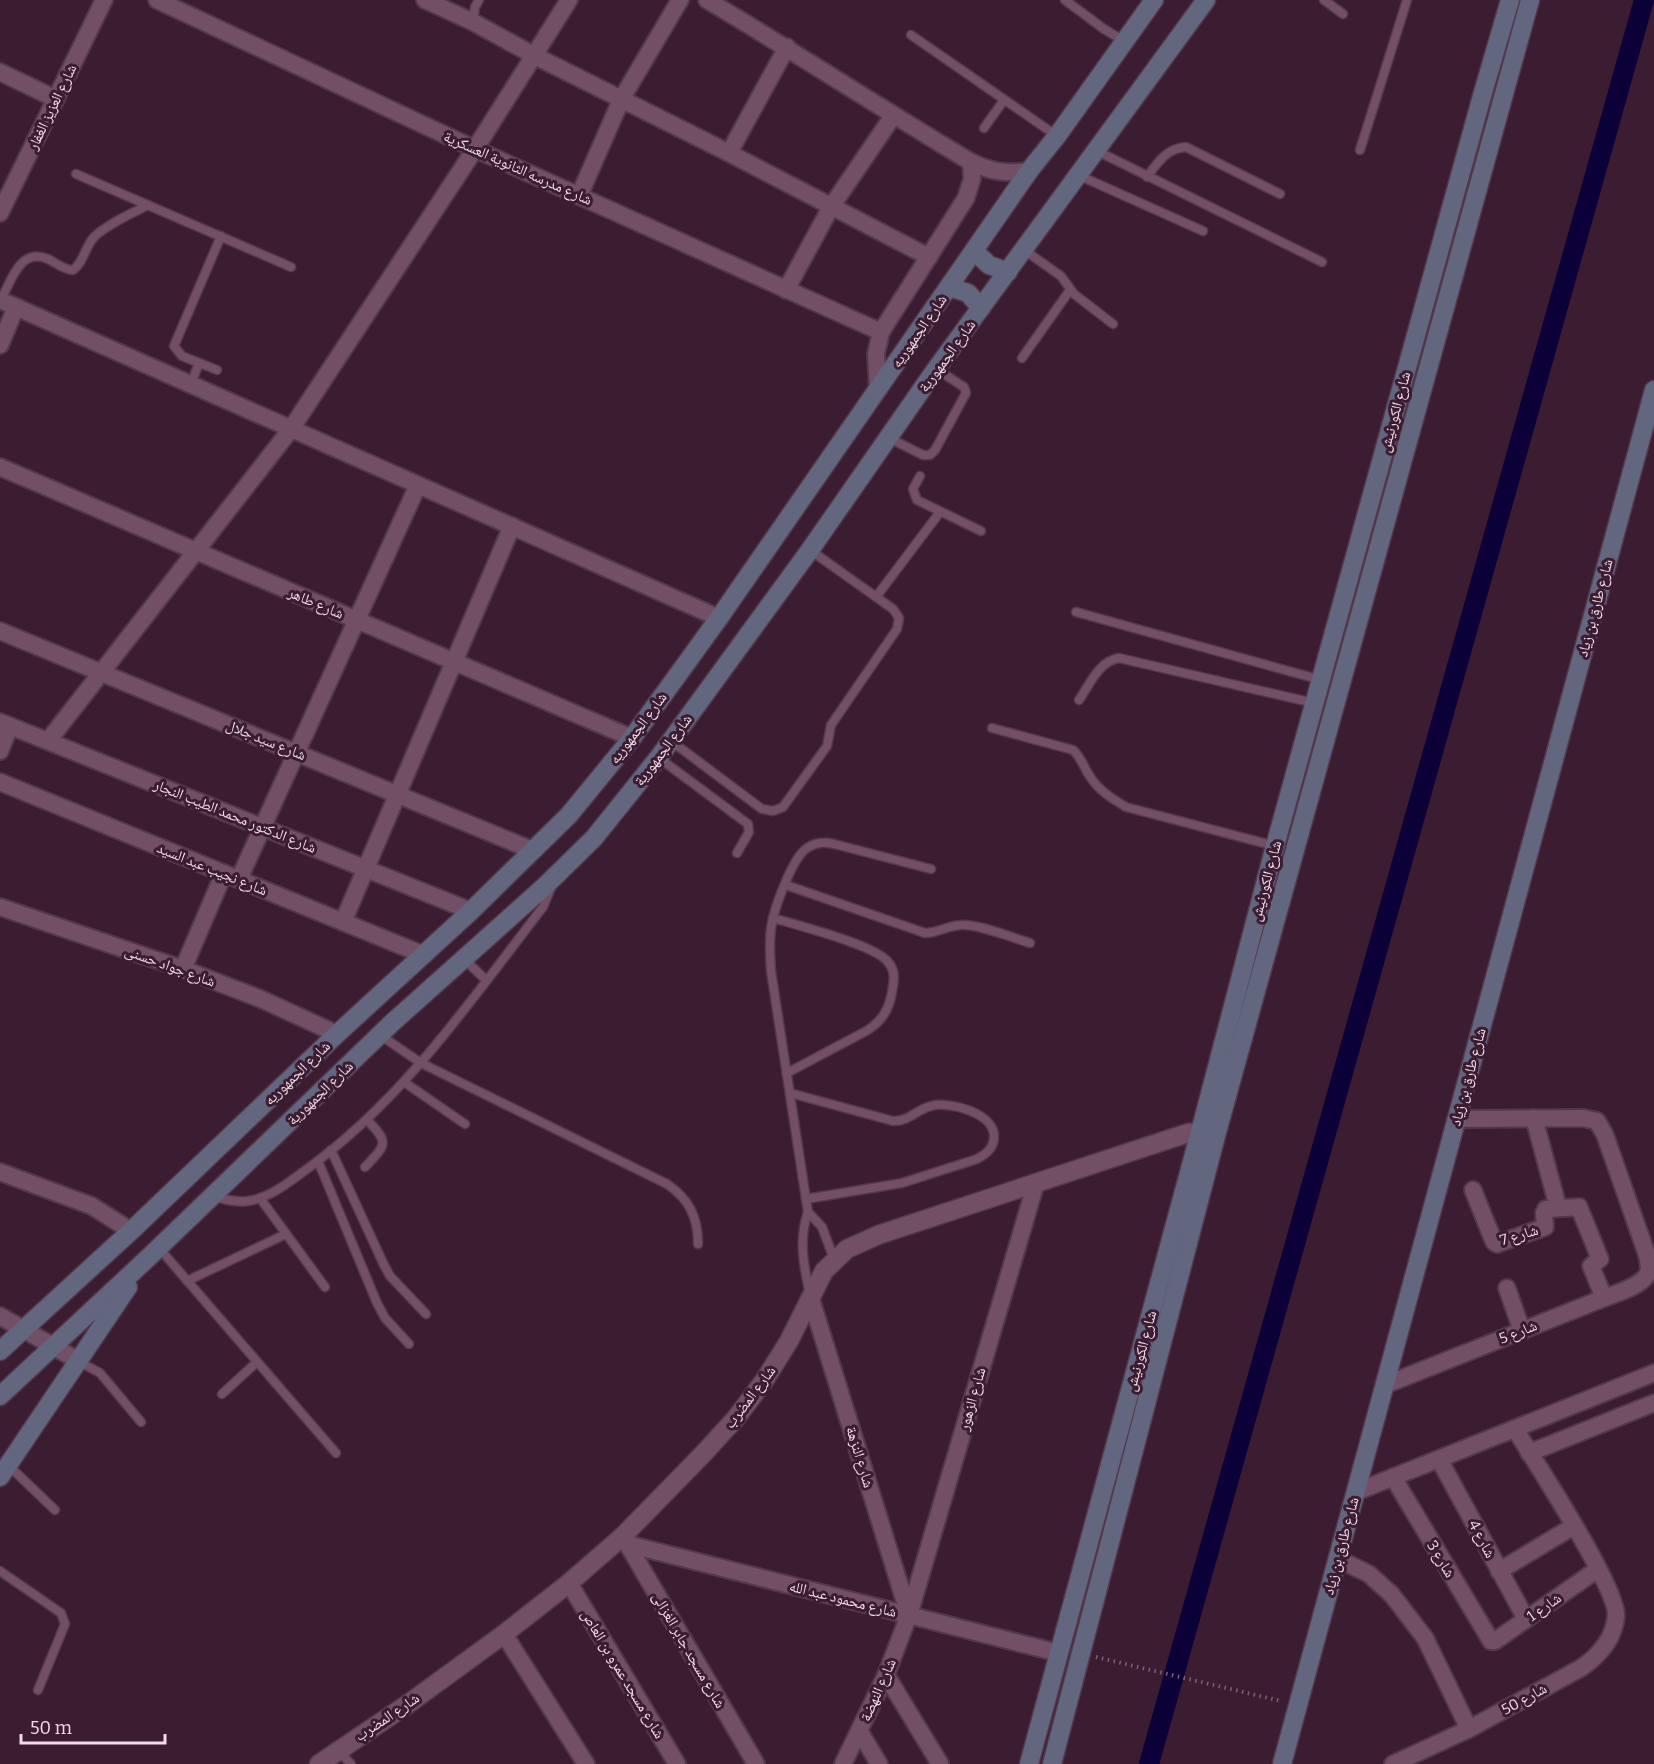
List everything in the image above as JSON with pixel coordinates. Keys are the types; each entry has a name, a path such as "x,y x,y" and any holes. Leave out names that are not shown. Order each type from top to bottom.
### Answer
{"main road":[{"name":"شارع الجمهوريه","path":"0,1351 471,911 569,815 632,738 719,618 1029,171 1057,136 1154,0"},
{"name":"شارع الجمهورية","path":"0,1396 380,1035 594,838 659,757 810,550 936,369 1206,0"},
{"name":"شارع الكورنيش","path":"1052,1764 1209,1132 1275,846 1475,119 1510,0"},
{"name":"شارع الكورنيش","path":"1029,1764 1530,0"},
{"path":"974,251 989,265 1008,272"},
{"path":"949,287 968,293 981,309"},
{"name":"شارع طارق بن زياد","path":"1282,1764 1654,390"},
{"path":"189,1176 212,1196"},
{"path":"4,1471 77,1360 154,1252"}],"street":[{"name":"شارع العزيز الغفار","path":"0,213 104,0"},
{"name":"شارع مدرسه الثانوية العسكرية","path":"157,0 475,149 881,333"},
{"path":"425,0 473,22 535,56 622,98 929,257"},
{"path":"48,741 291,429 475,149 569,0"},
{"path":"579,196 622,98 680,0"},
{"path":"707,0 971,162 999,172 1029,171"},
{"path":"729,153 787,47"},
{"path":"0,72 56,99"},
{"path":"786,290 831,207 893,116"},
{"path":"878,390 876,354 881,333 966,198 972,179 971,162"},
{"path":"0,345 6,302 719,618"},
{"name":"شارع طاهر","path":"0,467 632,738"},
{"path":"183,969 231,876 262,827 418,485"},
{"path":"343,922 512,526"},
{"name":"شارع سيد جلال","path":"0,631 532,850"},
{"path":"0,751 5,724"},
{"name":"شارع الدكتور محمد الطيب النجار","path":"5,724 471,911"},
{"name":"شارع نجيب عبد السيد","path":"0,782 424,955"},
{"name":"شارع جواد حسنى","path":"0,907 183,969 261,999 337,1034"},
{"path":"1457,1119 1534,1118 1558,1208 1576,1206 1580,1208 1600,1259 1591,1266 1604,1298"},
{"name":"شارع 5","path":"1385,1385 1604,1298 1636,1284 1647,1275 1649,1264 1647,1252 1597,1121 1534,1118"},
{"name":"شارع المضرب","path":"319,1764 408,1704 504,1634 625,1540 736,1418 764,1381 789,1341 824,1271 847,1249 878,1235 1188,1133 1209,1132"},
{"path":"0,1172 92,1206 131,1231"},
{"name":"شارع الزهور","path":"909,1615 1036,1183"},
{"name":"شارع 7","path":"1473,1191 1494,1242 1497,1244 1545,1227 1545,1210 1558,1208"},
{"path":"1507,1288 1522,1331"},
{"name":"شارع النزهة","path":"811,1299 909,1615"},
{"path":"0,1316 77,1360"},
{"path":"1356,1492 1654,1373"},
{"path":"1529,1453 1654,1403"},
{"path":"1515,1430 1598,1569"},
{"name":"شارع 4","path":"1439,1459 1526,1619"},
{"name":"شارع 3","path":"1393,1477 1489,1640"},
{"path":"1499,1570 1574,1527"},
{"name":"شارع محمود عبد الله","path":"625,1540 1059,1653"},
{"name":"شارع مسجد جابر الغزالى","path":"625,1540 756,1764"},
{"path":"1338,1559 1369,1574 1392,1595 1425,1638 1469,1729"},
{"name":"شارع 1","path":"1489,1640 1494,1642 1598,1569"},
{"name":"شارع 50","path":"1393,1764 1469,1729 1581,1668 1596,1657 1606,1645 1616,1614 1613,1599 1598,1569"},
{"name":"شارع مسجد عمرو بن العاص","path":"569,1583 676,1764"},
{"name":"شارع النهضة","path":"843,1764 886,1675 909,1615"},
{"path":"504,1634 586,1764"},
{"path":"886,1675 940,1764"},
{"path":"860,1732 879,1764"}],"lane":[{"path":"473,22 475,7 479,0"},
{"path":"1065,0 1104,30 1124,42"},
{"path":"1324,0 1343,14"},
{"path":"1360,150 1407,0"},
{"path":"911,35 1057,136"},
{"path":"984,128 1004,100"},
{"path":"1147,177 1169,151 1178,147 1186,147 1280,194"},
{"path":"1095,150 1322,262"},
{"path":"76,174 291,267"},
{"path":"1078,174 1203,231"},
{"path":"6,302 18,267 26,259 42,257 74,270 97,234 148,205"},
{"path":"217,370 178,354 175,342 221,236"},
{"path":"1024,250 1061,276 1079,299 1113,324"},
{"path":"1022,358 1070,290"},
{"path":"190,384 199,363"},
{"path":"888,438 923,455 930,455 935,450 966,393 964,387 936,369"},
{"path":"920,476 913,489 915,497 920,502 981,531"},
{"path":"876,597 940,512"},
{"path":"670,741 762,809 773,812 783,807 827,746 831,725 899,624 897,613 810,550"},
{"path":"1076,612 1321,680"},
{"path":"1079,700 1105,663 1119,658 1314,703"},
{"path":"992,728 1073,750 1096,785 1110,798 1126,807 1275,846"},
{"path":"659,757 748,824 749,832 737,854"},
{"path":"811,1299 801,1245 801,1233 808,1212 771,971 770,943 773,918 800,854 815,844 825,842 931,869"},
{"path":"212,1196 228,1201 246,1202 260,1198 318,1161 368,1119 421,1064 543,907 556,874"},
{"path":"786,885 925,933 968,925 1030,943"},
{"path":"773,918 876,952 890,964 894,973 889,1008 880,1020 868,1030 787,1073"},
{"path":"464,959 486,980"},
{"path":"380,1035 421,1064 667,1184 679,1192 691,1209 698,1230 698,1244"},
{"path":"404,1082 465,1124"},
{"path":"790,1093 893,1121 910,1119 930,1106 944,1105 980,1114 993,1128 994,1137 991,1147 977,1159 902,1183 806,1198"},
{"path":"365,1167 383,1149 384,1142 383,1137 368,1119"},
{"path":"331,1150 390,1276 426,1314"},
{"path":"318,1161 377,1303 385,1318 409,1344"},
{"path":"260,1198 325,1287"},
{"path":"808,1212 822,1227 834,1260"},
{"path":"188,1281 286,1234"},
{"path":"154,1252 188,1281 336,1453"},
{"path":"77,1360 100,1373 141,1422"},
{"path":"222,1394 257,1362"},
{"path":"4,1471 55,1510"},
{"path":"0,1571 61,1613 64,1620 65,1624 38,1690"},
{"path":"338,1750 351,1764"}],"path":[{"path":"1096,1657 1298,1705"}],"waterway":[{"path":"1149,1764 1644,0"}]}
